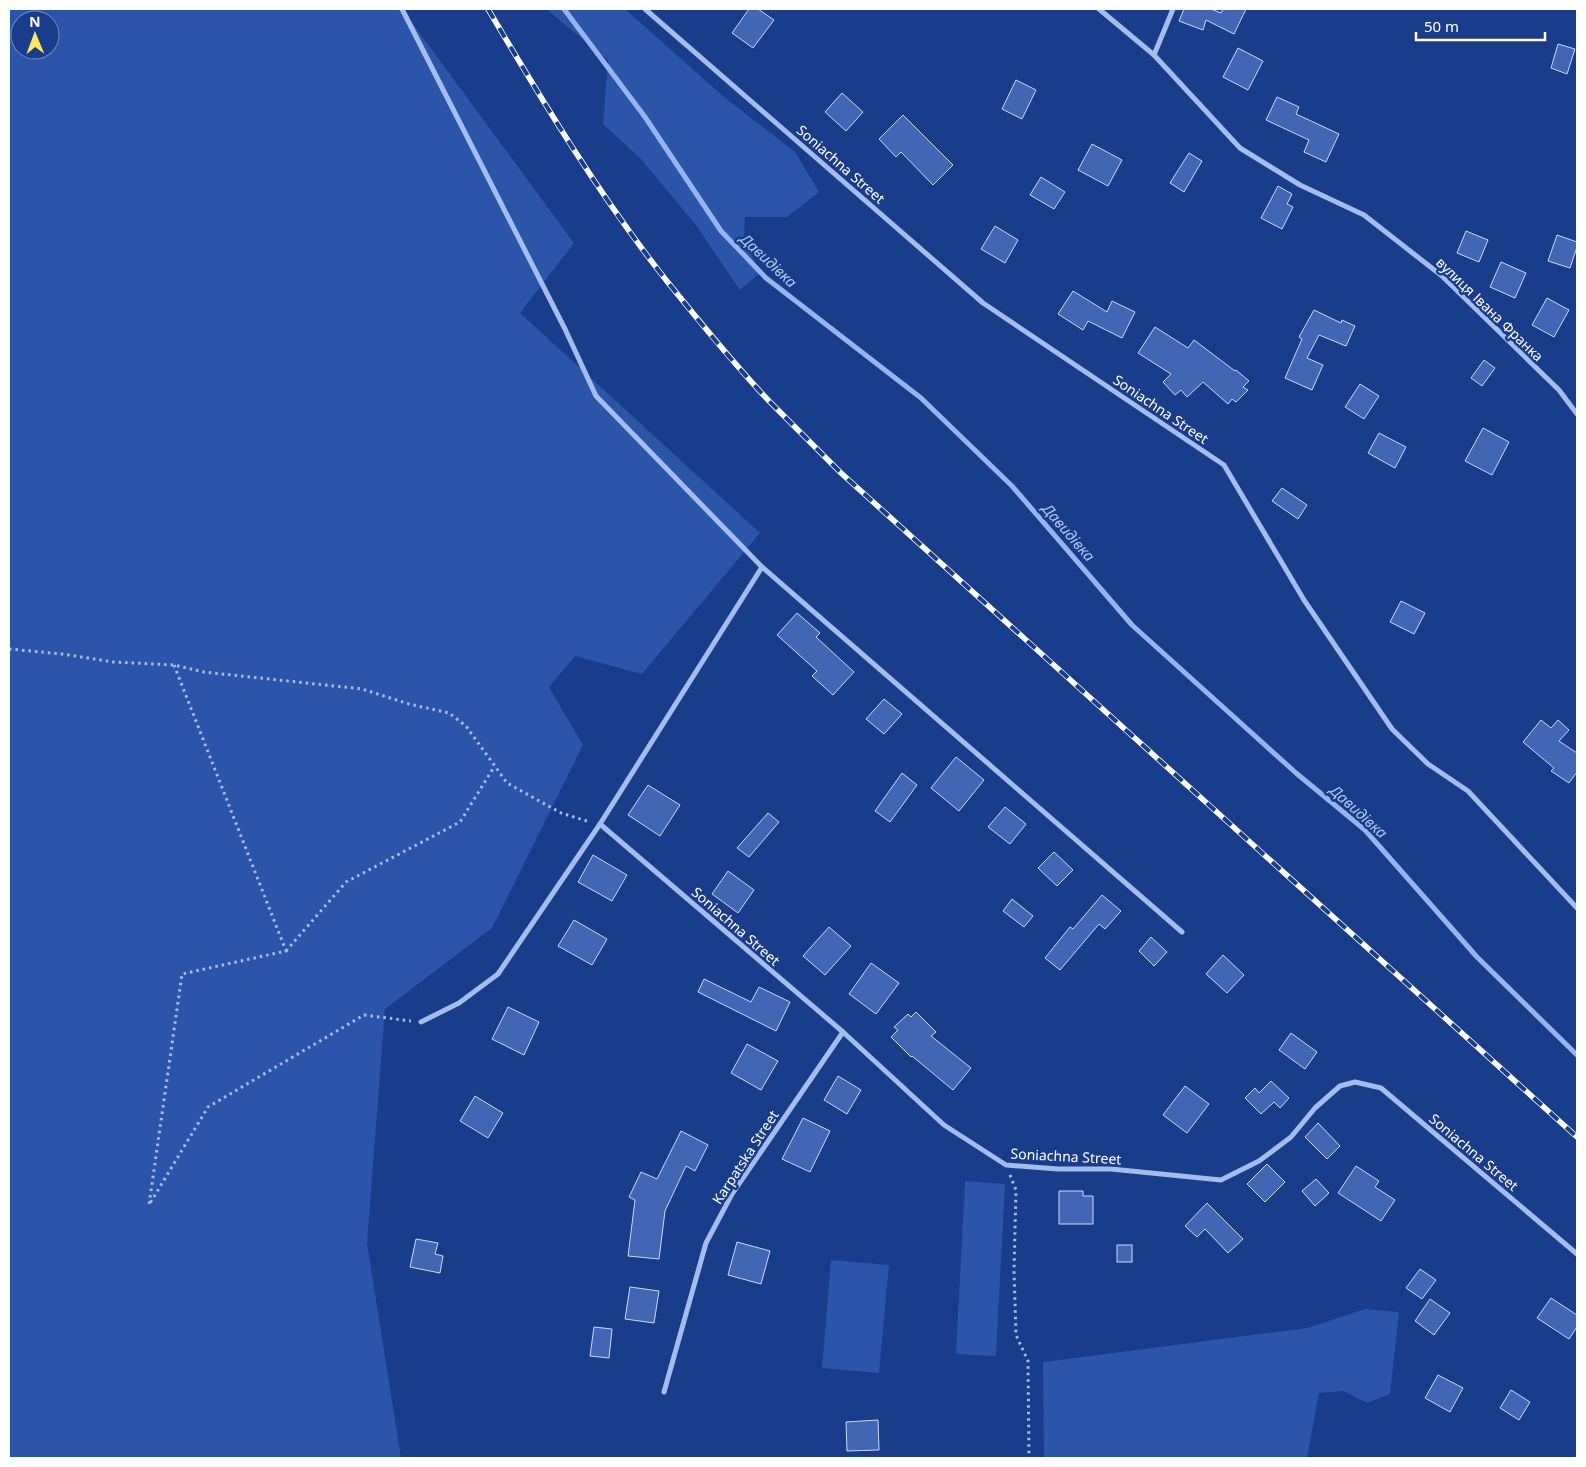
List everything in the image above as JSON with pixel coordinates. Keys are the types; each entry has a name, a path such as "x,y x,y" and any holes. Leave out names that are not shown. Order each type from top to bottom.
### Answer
{"street":[{"path":"402,9 409,19 565,329 596,396 762,567 1182,932"},
{"name":"Soniachna Street","path":"644,9 983,302 1224,465 1304,600 1392,729 1428,764 1468,791 1577,908"},
{"name":"вулиця Івана Франка","path":"1099,9 1154,55 1240,148 1300,185 1364,215 1442,276 1559,390 1577,414"},
{"path":"1154,55 1173,9"},
{"path":"421,1022 459,1004 498,974 600,824 762,567"},
{"name":"Soniachna Street","path":"600,824 843,1032 944,1125 1006,1165 1058,1169 1111,1169 1220,1180 1259,1162 1291,1137 1314,1108 1340,1086 1355,1082 1381,1088 1577,1254"},
{"name":"Karpatska Street","path":"664,1392 706,1243 732,1194 843,1032"}],"path":[{"path":"9,649 62,654 113,662 174,664 204,672 362,689 409,704 449,713 466,726 506,783 560,812 600,824"},
{"path":"174,664 286,951"},
{"path":"421,1022 364,1015 208,1107 149,1205 182,974 286,951 346,882 460,822 494,767"},
{"path":"1006,1165 1016,1190 1014,1271 1016,1335 1028,1361 1029,1458"}],"shaded area":[{"path":"9,9 402,9 574,243 520,313 760,533 642,674 575,656 549,687 583,745 492,928 385,1009 367,1243 401,1458 9,1458"},
{"path":"546,9 625,9 724,97 795,152 819,192 787,217 745,217 744,239 760,273 740,290 695,224 641,159 603,124 608,60"},
{"path":"965,1181 1005,1184 996,1356 956,1354"},
{"path":"831,1260 889,1265 879,1373 822,1368"},
{"path":"1365,1309 1399,1312 1390,1394 1367,1403 1343,1391 1319,1393 1307,1458 1044,1458 1043,1362 1308,1328"}],"building":[{"path":"749,9 758,9 774,20 753,48 732,33"},
{"path":"1184,9 1211,9 1221,13 1223,9 1246,9 1234,34 1206,20 1203,30 1179,21"},
{"path":"1558,44 1575,49 1567,74 1551,68"},
{"path":"1238,48 1263,61 1248,90 1223,77"},
{"path":"1016,80 1036,90 1022,119 1002,109"},
{"path":"842,93 863,112 846,131 825,112"},
{"path":"1277,97 1299,107 1296,114 1339,134 1326,162 1304,152 1309,140 1266,120"},
{"path":"903,115 953,165 933,185 901,152 896,157 879,139"},
{"path":"1092,144 1122,160 1108,186 1078,170"},
{"path":"1189,153 1202,161 1184,192 1170,183"},
{"path":"1041,177 1065,192 1054,209 1030,195"},
{"path":"1278,186 1292,194 1287,204 1293,207 1282,229 1261,218"},
{"path":"995,226 1018,240 1005,263 981,249"},
{"path":"1466,231 1488,240 1479,262 1457,253"},
{"path":"1557,235 1577,242 1570,268 1548,261"},
{"path":"1501,262 1526,273 1515,298 1490,287"},
{"path":"1073,291 1107,312 1112,301 1135,312 1122,338 1088,321 1083,330 1058,314"},
{"path":"1547,298 1569,310 1554,337 1532,325"},
{"path":"1314,310 1341,323 1342,320 1355,326 1346,346 1319,335 1307,358 1323,365 1312,390 1285,378 1302,339 1299,337"},
{"path":"1155,327 1188,348 1194,340 1249,381 1243,387 1248,390 1236,402 1232,399 1228,404 1203,382 1187,397 1181,390 1175,395 1163,382 1171,374 1138,353"},
{"path":"1484,360 1495,368 1482,386 1471,378"},
{"path":"1360,384 1379,396 1364,419 1345,407"},
{"path":"1483,428 1509,442 1492,475 1465,461"},
{"path":"1379,433 1406,447 1395,468 1368,453"},
{"path":"1282,488 1307,505 1298,519 1272,501"},
{"path":"1401,601 1425,613 1414,634 1390,622"},
{"path":"797,613 820,633 816,637 854,672 833,695 812,676 817,671 777,635"},
{"path":"884,699 902,714 884,734 866,719"},
{"path":"1541,720 1551,728 1558,720 1569,730 1559,741 1577,753 1577,772 1569,783 1551,771 1554,768 1523,742"},
{"path":"956,757 984,780 959,811 931,788"},
{"path":"902,773 917,785 890,822 875,811"},
{"path":"648,785 680,805 660,836 628,815"},
{"path":"1005,807 1026,824 1010,844 988,827"},
{"path":"768,813 779,822 749,857 737,848"},
{"path":"1054,852 1073,870 1057,886 1038,868"},
{"path":"593,855 627,875 612,901 578,882"},
{"path":"728,871 754,890 738,913 712,894"},
{"path":"1102,895 1121,911 1105,929 1099,924 1060,970 1045,958 1070,927 1073,929"},
{"path":"1012,899 1033,916 1024,927 1003,911"},
{"path":"574,920 607,939 592,965 558,946"},
{"path":"829,927 851,946 825,975 803,956"},
{"path":"1151,937 1167,952 1154,966 1139,951"},
{"path":"1223,955 1244,975 1227,993 1206,974"},
{"path":"871,963 899,983 876,1014 849,994"},
{"path":"704,979 751,1002 759,987 790,1002 776,1031 698,992"},
{"path":"508,1007 539,1022 524,1055 492,1039"},
{"path":"916,1012 936,1032 931,1036 971,1068 953,1090 911,1057 891,1037 898,1030 894,1027 908,1014 911,1017"},
{"path":"1291,1033 1317,1052 1305,1069 1279,1050"},
{"path":"747,1044 778,1061 761,1090 731,1073"},
{"path":"838,1076 861,1090 847,1114 824,1100"},
{"path":"1271,1081 1289,1098 1280,1108 1274,1102 1261,1114 1245,1098 1255,1088 1259,1093"},
{"path":"1185,1086 1209,1104 1187,1133 1163,1115"},
{"path":"475,1096 503,1113 488,1138 460,1121"},
{"path":"803,1118 830,1131 810,1172 782,1159"},
{"path":"1318,1123 1340,1146 1327,1159 1305,1137"},
{"path":"681,1131 708,1145 695,1171 686,1166 665,1211 659,1259 628,1256 635,1200 629,1197 641,1172 657,1179"},
{"path":"1267,1164 1285,1182 1265,1202 1247,1184"},
{"path":"1356,1166 1379,1181 1375,1187 1395,1200 1381,1221 1338,1193"},
{"path":"1316,1179 1329,1193 1315,1206 1302,1191"},
{"path":"1059,1191 1083,1191 1083,1196 1093,1196 1093,1224 1059,1224"},
{"path":"1207,1203 1243,1239 1228,1253 1205,1229 1197,1237 1185,1226"},
{"path":"416,1239 438,1243 435,1254 443,1256 440,1273 410,1267"},
{"path":"737,1242 770,1251 761,1284 728,1275"},
{"path":"1117,1245 1132,1245 1132,1262 1117,1262"},
{"path":"1420,1269 1436,1280 1422,1299 1406,1288"},
{"path":"630,1287 659,1291 654,1323 625,1319"},
{"path":"1551,1298 1577,1315 1577,1327 1569,1339 1537,1318"},
{"path":"1430,1299 1450,1313 1434,1335 1415,1321"},
{"path":"594,1327 612,1329 609,1358 590,1356"},
{"path":"1438,1375 1463,1388 1450,1412 1425,1398"},
{"path":"1511,1390 1530,1402 1519,1420 1500,1408"},
{"path":"878,1420 879,1450 847,1451 846,1422"}],"waterway":[{"name":"Давидівка","path":"564,9 645,117 721,231 766,278 921,398 1012,486 1132,625 1296,773 1365,830 1477,957 1577,1055"}],"railway":[{"path":"488,9 551,113 641,248 729,357 769,401 841,473 1577,1137"}]}
